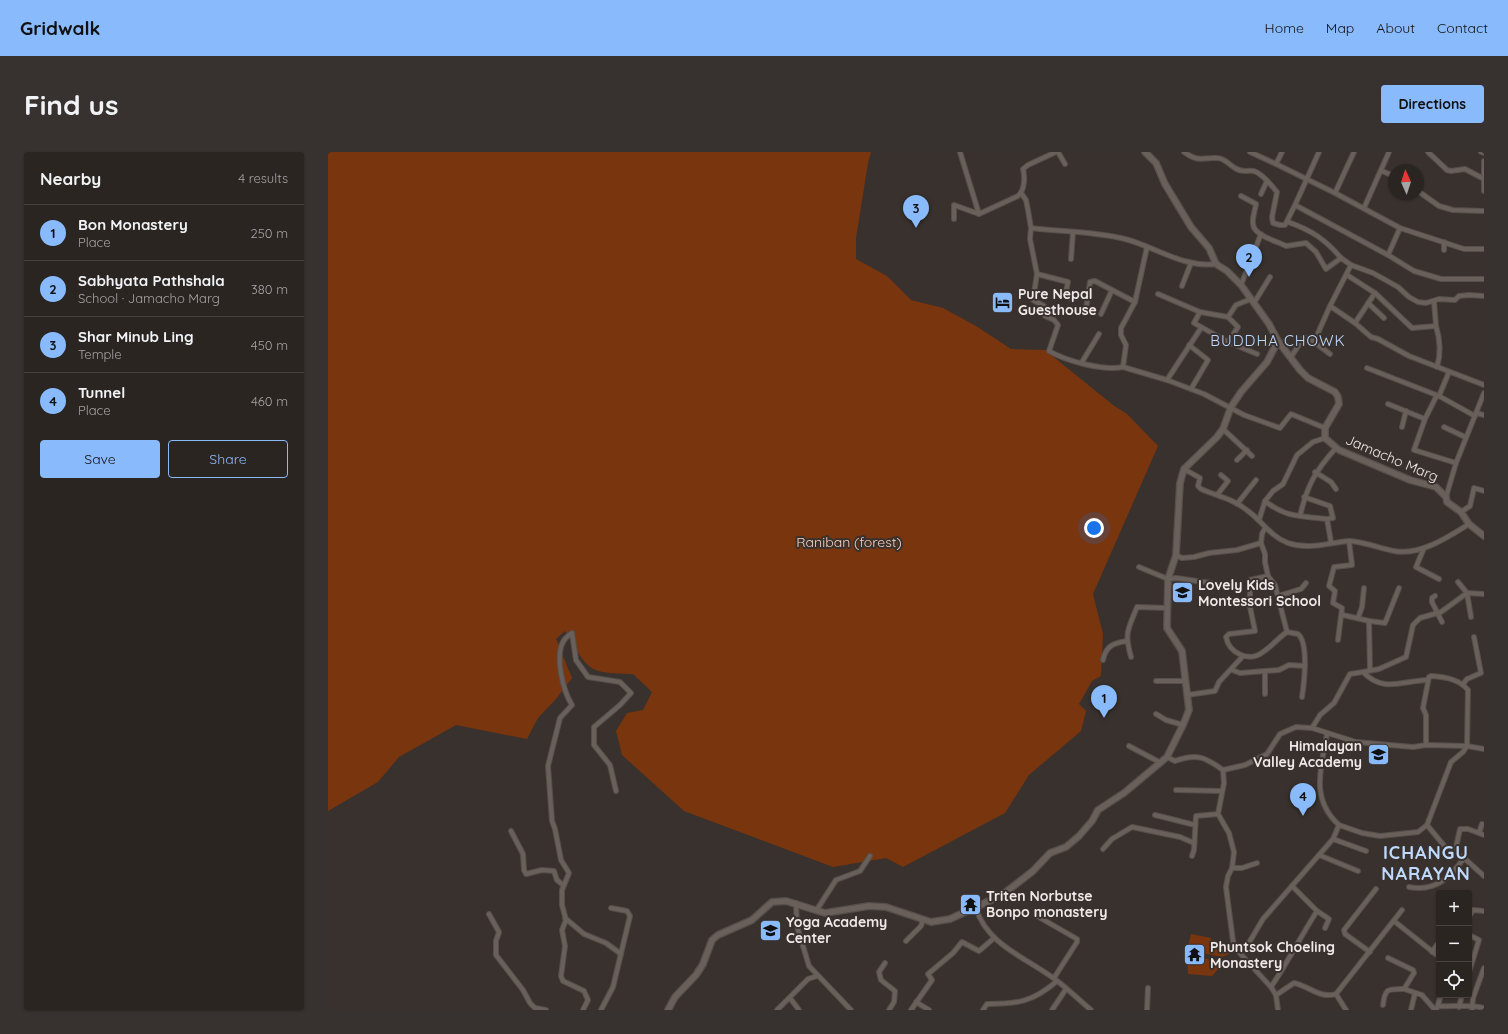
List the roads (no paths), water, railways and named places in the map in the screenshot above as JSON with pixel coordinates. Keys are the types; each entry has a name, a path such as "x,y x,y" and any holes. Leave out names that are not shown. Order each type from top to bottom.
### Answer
{"street":[{"path":"960,152 979,214"},
{"path":"954,219 954,205 979,214 1021,193 1025,178 1023,169 1028,165 1057,152 1065,164"},
{"path":"1021,193 1026,200 1031,228 1030,239 1037,274 1033,300 1044,306 1046,316 1054,320 1058,325 1049,351 1055,355 1093,366 1116,369 1123,367 1167,380 1231,407 1244,415 1280,428 1291,414 1325,428 1339,404 1338,397 1335,392 1308,378 1278,341 1269,324 1241,285 1227,271 1216,264 1209,248 1191,226 1169,189 1156,163 1145,152"},
{"path":"1184,152 1196,160 1218,158 1245,172 1253,171 1262,176 1278,192 1272,217 1274,223 1280,226 1285,225 1288,222 1319,152"},
{"path":"1250,152 1335,193 1400,228 1464,249 1484,249"},
{"path":"1276,164 1282,152"},
{"path":"1335,193 1354,152"},
{"path":"1364,208 1382,171 1389,152"},
{"path":"1428,152 1451,172 1465,169 1484,179"},
{"path":"1484,161 1484,191"},
{"path":"1382,171 1388,174"},
{"path":"1261,194 1267,181"},
{"path":"1424,195 1439,206 1453,210 1484,211"},
{"path":"1241,196 1256,204 1253,225 1255,230 1261,234 1286,246 1306,243 1316,252 1326,270 1341,258"},
{"path":"1295,206 1388,255 1414,271 1441,279 1484,279"},
{"path":"1288,222 1308,229 1350,265 1372,273 1398,287 1409,297 1418,302 1426,303 1439,299 1455,300 1459,296 1469,295 1484,296"},
{"path":"1031,228 1104,234 1140,243 1147,247 1202,266 1216,264"},
{"path":"1388,255 1400,228"},
{"path":"1071,259 1073,232"},
{"path":"1241,285 1261,234"},
{"path":"1444,242 1444,250"},
{"path":"1123,367 1126,345 1121,335 1121,328 1135,302 1147,247"},
{"path":"1182,286 1191,263"},
{"path":"1314,342 1350,265"},
{"path":"1037,274 1068,282 1064,296 1071,299"},
{"path":"1346,275 1376,293 1412,328 1436,326"},
{"path":"1228,318 1236,305 1253,301 1270,277"},
{"path":"1086,309 1090,282 1095,281 1135,302"},
{"path":"1101,314 1112,290"},
{"path":"1355,323 1376,293"},
{"path":"1158,294 1200,312 1228,318 1238,326 1228,342"},
{"path":"1434,301 1436,326 1439,336 1437,367"},
{"path":"1368,303 1384,318"},
{"path":"1330,306 1355,323 1371,337 1378,339 1409,356 1484,385"},
{"path":"1200,312 1194,322 1201,328 1228,342 1257,354"},
{"path":"1167,380 1201,328"},
{"path":"1082,362 1099,334"},
{"path":"1292,357 1304,337 1314,342 1330,354"},
{"path":"668,1010 675,997 696,975 705,960 712,940 718,934 752,920 772,902 779,900 796,903 816,911 832,913 869,906 886,907 931,922 944,921 976,908 1002,895 1032,871 1050,853 1066,847 1092,821 1098,810 1124,793 1167,757 1189,710 1182,651 1167,628 1168,579 1176,555 1177,510 1180,483 1184,469 1217,437 1231,407 1241,392 1267,362 1278,341"},
{"path":"1189,346 1208,360 1191,389"},
{"path":"1366,368 1438,396 1476,414 1484,415"},
{"path":"1449,372 1426,419 1414,450 1456,463"},
{"path":"1446,497 1465,437 1484,393"},
{"path":"1388,404 1426,419"},
{"path":"1402,427 1406,411"},
{"path":"1444,427 1465,437"},
{"name":"Jamacho Marg","path":"1325,428 1325,438 1336,448 1404,478 1436,488 1446,497 1447,502 1461,512 1469,524 1484,536"},
{"path":"1222,429 1252,456"},
{"path":"1259,520 1265,501 1272,492 1283,484 1297,455 1313,442 1325,438"},
{"path":"1300,516 1304,497 1316,472 1336,448"},
{"path":"1237,460 1247,450"},
{"path":"1184,469 1200,478 1198,486 1201,489 1226,497 1259,520 1265,528 1288,543 1305,546 1326,545 1331,542 1349,540 1396,552 1413,552 1469,524"},
{"path":"1316,472 1331,482 1336,489"},
{"path":"1217,495 1228,481 1221,474"},
{"path":"1237,504 1256,480"},
{"path":"1461,512 1470,506 1474,488 1484,491"},
{"path":"1265,501 1276,510 1287,515 1327,519 1333,518 1330,506 1304,497"},
{"path":"1327,519 1331,542"},
{"path":"1265,528 1262,534 1261,544 1268,576 1275,585 1287,632"},
{"path":"1338,640 1342,608 1333,603 1335,591 1329,586 1334,567 1352,565 1349,540"},
{"path":"1176,555 1182,558 1194,557 1209,553 1237,550 1261,544"},
{"path":"1424,547 1416,567 1439,580"},
{"path":"1139,567 1168,579 1176,578 1211,584"},
{"path":"1268,576 1250,580 1250,606 1255,631 1229,634 1226,637 1227,642 1233,650 1243,656 1262,653 1277,638 1287,632 1301,636 1305,666 1302,697"},
{"path":"1458,582 1467,593 1471,617"},
{"path":"1278,596 1301,589 1306,583"},
{"path":"1358,618 1362,607 1364,588"},
{"path":"1342,615 1385,623 1399,588"},
{"path":"1312,728 1320,715 1334,703 1350,674 1363,672 1370,669 1379,669 1406,656 1413,625 1420,618 1437,613 1467,593 1484,594"},
{"path":"1435,596 1432,600 1442,622"},
{"path":"1131,657 1127,641 1128,628 1137,607 1167,608"},
{"path":"1369,621 1370,669"},
{"path":"583,1010 588,1000 584,991 563,981 561,976 565,946 562,930 565,918 562,905 563,885 569,874 561,860 552,821 548,766 560,718 572,705 565,695 560,651 563,641 572,633 576,660 588,677 620,682 631,693 620,705 594,726 594,745 610,765 616,791"},
{"path":"1463,684 1467,679 1482,673 1474,636"},
{"path":"1103,660 1105,651 1109,647 1116,643 1127,641"},
{"path":"1187,695 1215,691 1220,682 1243,656"},
{"path":"1232,670 1236,673 1243,673 1279,670 1289,665 1305,666"},
{"path":"1265,671 1265,694"},
{"path":"1327,734 1318,781 1323,803 1330,817 1339,825 1362,833 1380,836 1402,833 1411,834 1418,832 1427,826 1451,762 1463,752 1466,746 1468,690 1463,684 1451,678 1431,676 1427,680 1386,685 1370,679 1363,672"},
{"path":"1426,745 1426,715 1423,708 1427,680"},
{"path":"1156,681 1185,681"},
{"path":"1156,714 1166,720 1183,725"},
{"path":"1167,757 1175,761 1190,756 1210,761 1223,770 1245,765 1267,754 1277,737 1296,727 1312,728 1356,742 1413,747 1426,745 1466,746 1484,749"},
{"path":"1129,746 1161,763"},
{"path":"1223,770 1224,783 1218,814 1228,833 1234,852 1232,868 1228,876 1226,887 1233,941 1239,952 1271,987 1276,995 1278,1010"},
{"path":"1176,790 1222,791"},
{"path":"1192,856 1196,816 1218,814"},
{"path":"1154,816 1195,825"},
{"path":"1479,833 1482,824"},
{"path":"1239,952 1250,941 1263,919 1333,839 1339,825"},
{"path":"1103,849 1112,839 1132,826 1180,837 1194,843"},
{"path":"1427,826 1446,848 1464,858 1484,876"},
{"path":"1455,852 1460,829 1468,829 1484,835"},
{"path":"511,831 523,854 524,870 526,874 542,870 554,871 557,880 563,885"},
{"path":"1333,839 1366,852"},
{"path":"1319,855 1358,871"},
{"path":"816,911 836,880 860,871 870,856"},
{"path":"1409,886 1429,888 1449,876 1464,858"},
{"path":"1232,868 1242,868 1257,863"},
{"path":"1292,886 1317,911 1328,919 1325,928"},
{"path":"1370,952 1345,934 1344,930 1376,889"},
{"path":"796,903 797,926 809,966 851,1010"},
{"path":"601,1010 613,987 630,916 628,911 611,908"},
{"path":"976,908 978,917 993,939 1055,980 1091,1010"},
{"path":"1276,995 1294,983 1302,985 1324,996 1336,994 1402,910"},
{"path":"1472,912 1473,910 1484,911"},
{"path":"1271,987 1287,964 1299,939 1317,911"},
{"path":"489,914 499,932 496,941 496,955 523,990 530,1003 535,1008 546,1010"},
{"path":"983,1010 987,1004 1004,1005 1022,1002 1046,991 1055,980 1078,942 1077,939 1037,916"},
{"path":"565,918 584,934 606,943 621,954"},
{"path":"906,941 921,926 923,920"},
{"path":"1394,921 1436,955"},
{"path":"1472,936 1480,940 1472,963"},
{"path":"911,1010 932,980 928,974 953,953 962,942 979,951 993,939"},
{"path":"1432,952 1436,946"},
{"path":"1388,958 1414,971 1404,989"},
{"path":"885,963 879,972 881,980 895,991 894,1002 889,1010"},
{"path":"1472,1010 1476,988 1484,968"},
{"path":"777,1010 808,979 817,976"},
{"path":"1147,1010 1148,988"},
{"path":"1052,1010 1066,989"},
{"path":"1383,1005 1385,993 1388,990 1404,989 1426,998 1436,1009"},
{"path":"1411,1010 1415,993"},
{"path":"1336,994 1346,1010"},
{"path":"790,998 799,1010"},
{"path":"1436,1009 1440,998"},
{"path":"1459,1007 1461,998"},
{"path":"916,1002 929,1010"},
{"path":"1436,1009 1472,1005 1484,1008"}],"place":[{"name":"Shar Minub Ling","path":"916,228"},
{"name":"Sabhyata Pathshala","path":"1249,277"},
{"name":"Pure Nepal Guesthouse","path":"1003,302"},
{"name":"Lovely Kids Montessori School","path":"1182,593"},
{"name":"Bon Monastery","path":"1104,718"},
{"name":"Himalayan Valley Academy","path":"1378,754"},
{"name":"Tunnel","path":"1303,816"},
{"name":"Triten Norbutse Bonpo monastery","path":"971,904"},
{"name":"Yoga Academy Center","path":"771,930"},
{"name":"Phuntsok Choeling Monastery","path":"1194,955"}],"district":[{"name":"BUDDHA CHOWK","path":"1278,341"},
{"name":"ICHANGU NARAYAN","path":"1426,863"}],"park label":[{"name":"Raniban (forest)","path":"849,542"}]}
